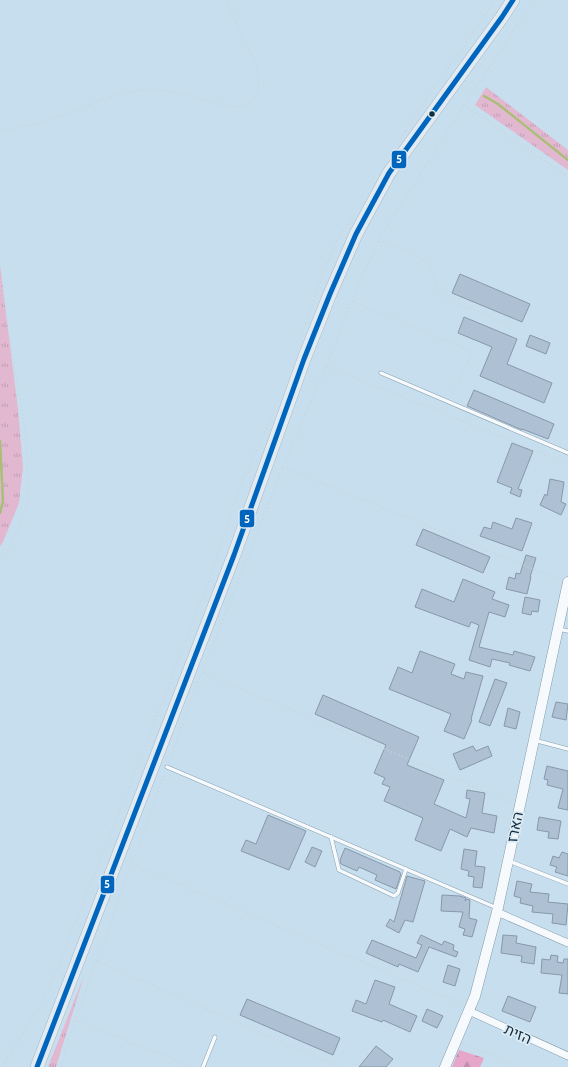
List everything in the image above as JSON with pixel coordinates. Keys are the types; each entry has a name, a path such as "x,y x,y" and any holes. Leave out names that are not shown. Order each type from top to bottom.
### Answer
{"highway":[{"path":"37,1067 231,562 304,359 356,234 389,173 513,0"},
{"path":"30,1067 79,958"}],"street":[{"name":"הארז","path":"445,1067 475,996 497,910 534,740 563,630 568,582"},
{"path":"497,910 568,943"},
{"name":"הזית","path":"469,1010 568,1056"}],"lane":[{"path":"381,373 568,453"},
{"path":"534,740 568,749"},
{"path":"167,767 406,869 497,910"},
{"path":"331,837 339,870 394,896 398,893 406,869"},
{"path":"508,860 568,884"},
{"path":"202,1067 215,1037"}],"path":[{"path":"0,130 30,125 52,119 99,100 139,90 170,92 230,107 240,107 246,104 254,98 258,90 258,75 250,51 240,33 227,0"},
{"path":"61,1067 75,1020 202,673 283,467 378,241 464,105 534,0"},
{"path":"464,105 568,177"},
{"path":"378,241 420,257 427,263 439,292 445,298 512,326"},
{"path":"0,280 26,437 28,491 26,508 20,524 12,542 0,561"},
{"path":"352,302 472,351 449,402"},
{"path":"326,366 568,464"},
{"path":"283,467 568,582"},
{"path":"202,673 511,802 521,802"},
{"path":"132,864 469,1010"},
{"path":"97,961 339,1067"},
{"path":"75,1020 192,1067"},
{"path":"456,1041 519,1067"}],"green space":[{"path":"486,87 568,150 568,170 475,105"},
{"path":"0,265 18,409 23,467 19,503 0,546"},
{"path":"84,976 56,1067 48,1067"},
{"path":"459,1050 484,1058 480,1067 452,1067"}],"building":[{"path":"460,274 530,304 522,322 452,293"},
{"path":"464,317 517,339 507,364 552,383 544,403 480,376 492,347 458,333"},
{"path":"530,335 550,343 546,354 526,346"},
{"path":"474,390 554,424 548,439 522,430 467,406"},
{"path":"512,443 533,451 518,489 522,490 520,497 510,493 512,488 497,482"},
{"path":"550,479 564,482 561,502 566,504 561,515 540,505 545,494 547,496"},
{"path":"516,518 532,523 522,551 480,536 484,527 491,529 493,522 512,529"},
{"path":"423,529 490,557 483,573 416,545"},
{"path":"526,555 536,558 530,577 527,594 506,589 509,577 515,579 516,573 520,574"},
{"path":"463,579 495,592 492,599 509,605 505,617 489,612 479,647 513,655 514,651 535,657 530,671 509,665 510,663 492,659 490,667 469,660 479,625 471,622 469,627 415,607 422,589 454,602"},
{"path":"525,597 540,600 538,612 532,611 531,615 522,613"},
{"path":"420,651 455,664 451,674 464,679 466,672 483,676 471,719 472,720 464,739 444,731 451,714 389,689 398,667 412,673"},
{"path":"495,679 507,683 490,726 479,722"},
{"path":"323,695 419,737 407,765 444,780 434,804 466,818 470,799 466,798 467,790 485,793 482,813 497,816 494,833 471,828 467,837 450,829 441,851 415,840 423,818 384,801 390,787 382,784 385,778 374,773 386,745 315,714"},
{"path":"556,702 568,704 566,720 552,717"},
{"path":"508,708 520,712 516,729 504,726"},
{"path":"473,746 476,751 488,746 492,756 460,770 453,754"},
{"path":"547,766 568,771 568,810 558,808 563,789 547,785 548,780 544,779"},
{"path":"268,815 306,831 289,870 241,851 246,840 256,844"},
{"path":"539,817 561,821 558,839 548,838 549,832 537,830"},
{"path":"312,847 322,851 315,867 305,862"},
{"path":"345,848 400,872 401,874 396,889 375,880 377,875 359,867 357,871 341,864 340,860"},
{"path":"464,849 477,851 475,866 485,867 482,888 473,887 474,877 468,876 469,871 461,869"},
{"path":"562,852 568,854 568,876 555,872 557,867 550,865 553,856 559,858"},
{"path":"407,876 425,881 413,922 405,920 399,933 386,926 390,919 394,922"},
{"path":"517,881 532,884 530,892 549,894 548,902 568,904 566,925 552,923 553,914 532,912 533,906 520,903 521,898 514,896"},
{"path":"442,895 460,896 466,898 465,901 467,899 470,900 469,918 477,920 472,937 463,935 465,929 459,927 463,912 441,911"},
{"path":"421,935 442,945 444,941 454,945 453,950 458,952 456,957 429,947 418,972 399,964 398,967 366,953 372,940 416,958 422,945 417,943"},
{"path":"503,935 517,936 516,943 536,947 534,964 521,962 522,956 501,953"},
{"path":"551,955 558,956 557,962 563,963 564,959 568,959 568,994 559,993 562,975 541,973 542,959 550,960"},
{"path":"448,965 460,969 455,986 443,982"},
{"path":"375,980 395,987 389,1004 417,1016 410,1032 383,1020 382,1022 352,1011 356,1000 366,1004"},
{"path":"508,996 536,1007 530,1022 502,1011"},
{"path":"247,999 340,1038 333,1055 240,1015"},
{"path":"427,1009 443,1016 437,1028 422,1021"},
{"path":"376,1046 393,1059 386,1067 359,1067"}],"waterway":[{"path":"484,96 498,104 568,160"},
{"path":"0,441 3,501 0,513"}],"transit line":[{"name":"5","path":"37,1067 234,555 304,359 356,234 389,173 513,0"}]}
